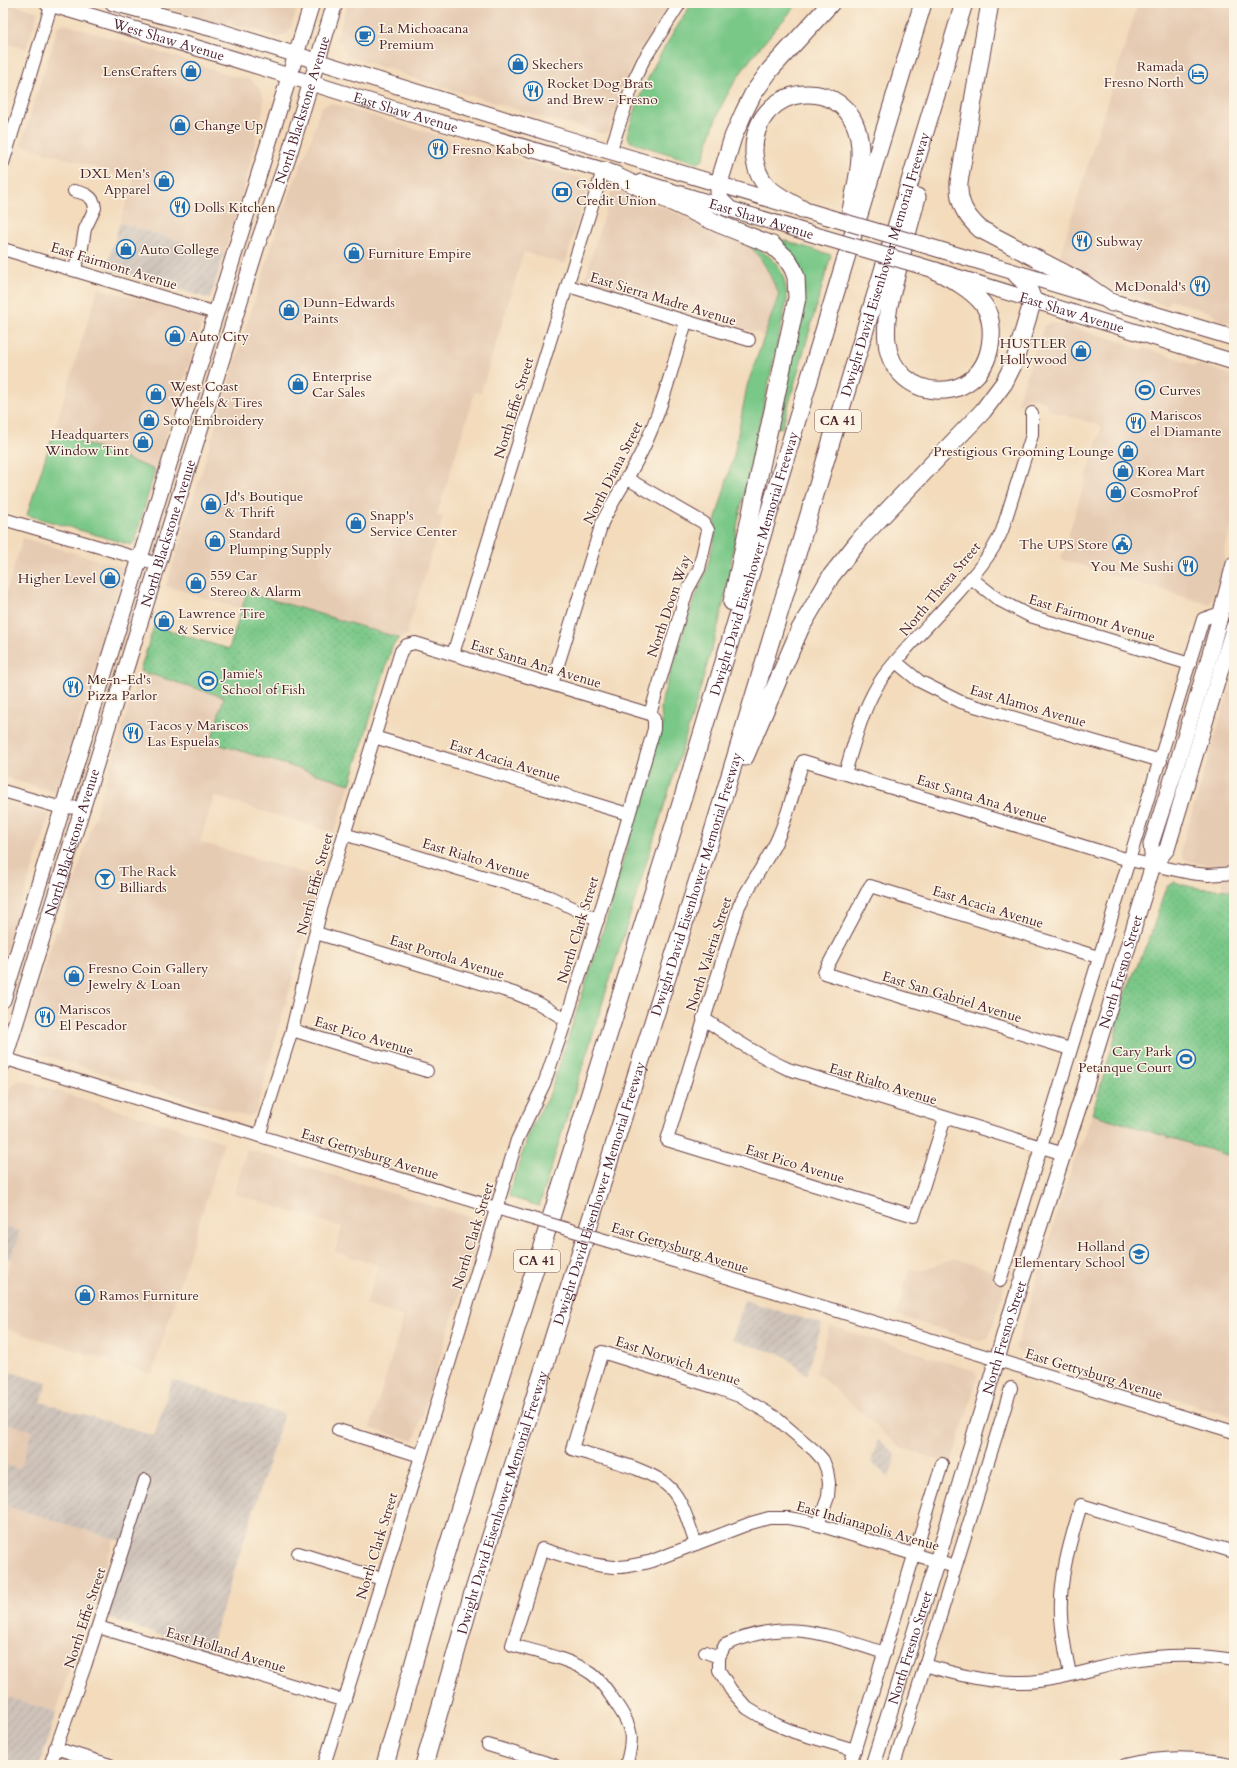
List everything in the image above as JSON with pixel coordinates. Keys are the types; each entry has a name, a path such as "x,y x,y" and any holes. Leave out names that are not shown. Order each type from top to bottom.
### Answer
{"highway":[{"path":"728,208 719,199 718,183 736,128 753,94 772,67 798,42 831,3"},
{"name":"Dwight David Eisenhower Memorial Freeway","path":"386,1765 394,1730 436,1584 684,794 783,472 923,3"},
{"path":"936,270 956,282 978,299 986,310 992,328 989,353 982,369 970,381 949,390 920,387 905,378 894,365 890,356 886,330 894,285 966,3"},
{"name":"Dwight David Eisenhower Memorial Freeway","path":"424,1765 474,1588 711,838 966,3"},
{"path":"990,3 959,182 959,199 969,218 980,229 1083,283 1112,303"},
{"path":"783,472 821,319 846,233 860,155 857,131 848,113 834,102 815,94 799,94 773,106 762,120 754,146 756,165 761,179 774,192 802,209"},
{"path":"604,170 719,224 772,245 787,259 796,277 797,288 793,318 740,568 715,662 684,794"},
{"path":"711,838 793,645 822,591 840,563 862,537 957,439 998,392 1014,363 1033,300 1027,285 1016,274"},
{"path":"382,1765 394,1730"}],"main road":[{"name":"West Shaw Avenue","path":"50,3 290,76"},
{"name":"West Shaw Avenue","path":"113,3 192,23 296,55"},
{"name":"North Blackstone Avenue","path":"3,1000 312,3"},
{"name":"North Blackstone Avenue","path":"4,1060 257,246 288,158 335,3"},
{"name":"East Shaw Avenue","path":"296,55 610,152 828,216 1112,303 1234,338"},
{"name":"East Shaw Avenue","path":"290,76 404,112 604,170 936,270 1234,362"},
{"path":"543,152 557,146 603,158 610,152"},
{"path":"604,170 606,166 617,164 644,171 718,183"},
{"path":"235,317 228,311 227,306 252,228 248,209"},
{"path":"213,387 208,375 222,326 221,319 216,312"},
{"name":"North Fresno Street","path":"873,1765 937,1561 997,1360 1064,1154 1153,865 1151,844 1177,762 1234,564"},
{"name":"North Fresno Street","path":"1153,865 1167,849 1234,626"}],"street":[{"path":"3,163 50,3"},
{"path":"610,152 635,78 643,61 680,3"},
{"name":"North Effie Street","path":"453,654 604,170"},
{"path":"74,191 91,198 95,208 85,229 79,257 74,270"},
{"name":"East Fairmont Avenue","path":"3,249 216,312"},
{"name":"East Sierra Madre Avenue","path":"568,286 749,340"},
{"name":"North Diana Street","path":"552,684 602,523 642,452 659,410 686,322"},
{"name":"North Thesta Street","path":"845,773 871,696 896,662 971,578 988,558 996,545 1002,531 1032,435 1032,413"},
{"name":"North Doon Way","path":"626,478 704,523 708,530 699,569 687,592 652,716"},
{"path":"3,519 158,564"},
{"name":"East Fairmont Avenue","path":"971,578 998,600 1030,616 1190,664"},
{"path":"1000,1281 1098,957 1161,761 1203,619 1221,613"},
{"name":"East Santa Ana Avenue","path":"408,645 415,643 453,654 652,716"},
{"name":"North Effie Street","path":"259,1136 292,1030 321,909 401,651 408,645"},
{"name":"East Alamos Avenue","path":"896,662 919,681 961,702 1161,761"},
{"name":"North Clark Street","path":"324,1765 421,1456 517,1140 544,1084 598,920 654,728 652,716"},
{"name":"East Acacia Avenue","path":"374,737 628,814"},
{"name":"East Santa Ana Avenue","path":"803,761 1129,860 1190,873 1208,875 1234,874"},
{"name":"North Valeria Street","path":"666,1140 739,906 748,887 767,859 776,842 803,761"},
{"path":"3,791 62,808 82,807"},
{"name":"East Rialto Avenue","path":"344,834 550,897 598,920"},
{"name":"East Acacia Avenue","path":"824,973 870,886 1098,957"},
{"name":"East Portola Avenue","path":"316,933 517,994 538,1003 566,1020"},
{"name":"East San Gabriel Avenue","path":"824,973 1070,1049"},
{"name":"East Rialto Avenue","path":"703,1018 737,1043 788,1069 1064,1154"},
{"name":"East Pico Avenue","path":"292,1030 427,1071"},
{"name":"East Gettysburg Avenue","path":"4,1060 526,1216 1234,1432"},
{"name":"East Pico Avenue","path":"666,1140 914,1216 944,1118"},
{"name":"East Norwich Avenue","path":"696,1544 680,1503 671,1489 658,1478 572,1449 602,1352 718,1388 739,1396 775,1417 815,1451 823,1460 827,1470 829,1483 828,1497 818,1525"},
{"name":"North Fresno Street","path":"896,1764 925,1665 1011,1388"},
{"path":"338,1430 421,1456"},
{"name":"North Fresno Street","path":"850,1765 942,1464"},
{"name":"North Effie Street","path":"50,1765 98,1627 145,1480"},
{"path":"1070,1674 1063,1640 1060,1593 1064,1564 1081,1505 1234,1552"},
{"name":"East Indianapolis Avenue","path":"626,1765 631,1749 632,1733 626,1718 593,1674 576,1665 512,1645 542,1549 588,1562 616,1567 649,1562 751,1523 769,1518 788,1518 818,1525 955,1567"},
{"path":"298,1553 382,1579"},
{"name":"East Holland Avenue","path":"98,1627 344,1701"},
{"path":"855,1750 794,1732 770,1722 747,1708 731,1690 719,1670 720,1657 725,1645 745,1636 770,1631 797,1629 826,1635 885,1653"},
{"path":"705,1652 720,1657"},
{"path":"925,1665 966,1677 997,1682 1025,1682 1049,1679 1156,1656 1186,1655 1234,1660"},
{"path":"488,1745 554,1765"},
{"path":"56,1748 110,1765"},
{"path":"1125,1765 1174,1757 1194,1758 1234,1765"}],"shaded area":[{"path":"3,3 9,3 38,12 26,49 3,42"},
{"path":"145,3 299,3 290,30 287,34 277,37 246,27 239,27"},
{"path":"348,3 670,3 633,64 619,98 609,131 603,134 557,122 347,56 341,43 336,41"},
{"path":"1138,3 1234,3 1234,323 1221,321 1212,313 1170,300 1168,306 1112,289 1058,261"},
{"path":"64,24 179,58 238,78 251,80 259,88 264,99 263,111 241,200 224,254 120,223 134,179 21,145 58,26"},
{"path":"330,103 584,179 588,187 565,264 524,252 481,393 475,392 437,515 443,517 408,629 409,634 399,638 247,592 241,609 166,586 282,212 311,140 321,107"},
{"path":"618,189 631,193 746,244 754,250 779,294 763,337 757,332 748,330 743,331 589,285 585,278 611,193"},
{"path":"120,223 224,254 210,299 106,268"},
{"path":"98,288 200,316 203,321 155,470 54,431"},
{"path":"1050,323 1059,323 1129,344 1130,346 1142,350 1144,348 1180,359 1181,361 1195,366 1197,364 1234,376 1234,519 1224,553 1226,563 1220,583 1215,589 1210,605 1061,559 1102,426 1048,410 1045,402 1036,398 1025,399 1019,405 1017,403 1044,326"},
{"path":"23,538 126,568 57,793 3,777 3,602"},
{"path":"140,671 224,697 211,742 350,784 334,833 214,796 200,842 320,878 256,1112 248,1117 26,1050 21,1041 56,930 59,931"},
{"path":"1234,673 1234,892 1223,889 1220,864 1206,865 1188,861 1182,857 1181,850"},
{"path":"3,801 50,815 3,960"},
{"path":"21,1080 224,1142 152,1374 3,1328 3,1285 20,1231 3,1226 3,1113 11,1086"},
{"name":"Holland Elementary School","path":"1092,1114 1234,1157 1234,1417 1018,1351 1016,1347 1074,1160 1084,1138"},
{"path":"247,1149 482,1222 414,1441 370,1428 404,1317 366,1305 378,1265 335,1252 342,1227 234,1194"},
{"path":"3,1226 20,1231 11,1259 3,1257"},
{"path":"954,1258 995,1272 992,1281 1005,1285 989,1337 980,1341 896,1315 910,1268 921,1271"},
{"path":"744,1300 822,1324 807,1375 783,1355 732,1340"},
{"path":"830,1326 975,1371 978,1376 952,1464 900,1448 816,1372"},
{"path":"3,1370 47,1383 41,1402 154,1436 172,1380 284,1414 209,1651 99,1615 121,1541 3,1505 3,1464 20,1469 32,1431 3,1422"},
{"path":"3,1422 32,1431 20,1469 3,1464"},
{"path":"878,1439 896,1455 889,1478 871,1462"},
{"path":"3,1505 114,1539 87,1624 84,1623 56,1712 3,1696"},
{"path":"3,1696 56,1712 40,1765 3,1765"}],"green space":[{"path":"692,3 798,3 759,48 733,84 715,120 703,160 698,163 631,142 627,136 638,101 652,71"},
{"path":"770,236 831,255 782,428 776,427 804,301 804,289 798,262 780,242"},
{"path":"746,244 764,253 777,264 784,279 787,300 738,521 727,586 719,623 696,704 539,1206 510,1197 509,1193 531,1128 550,1093 611,906 637,806 662,726 661,708 663,696 690,611 706,571 715,537 715,522 734,455 747,386 779,294 761,260 752,248"},
{"path":"54,431 155,470 135,541 132,544 27,515"},
{"path":"247,592 399,638 392,647 350,784 211,742 224,697 140,671 154,626 229,649"},
{"path":"1175,882 1194,887 1234,892 1234,1157 1092,1114 1115,1038 1119,1013 1126,991 1150,937 1166,887"}],"place":[{"name":"La Michoacana Premium","path":"365,36"},
{"name":"Skechers","path":"518,64"},
{"name":"LensCrafters","path":"191,71"},
{"name":"Ramada Fresno North","path":"1198,74"},
{"name":"Rocket Dog Brats and Brew - Fresno","path":"533,91"},
{"name":"Change Up","path":"180,125"},
{"name":"Fresno Kabob","path":"438,149"},
{"name":"DXL Men's Apparel","path":"164,181"},
{"name":"Golden 1 Credit Union","path":"562,192"},
{"name":"Dolls Kitchen","path":"180,207"},
{"name":"Subway","path":"1082,241"},
{"name":"Auto College","path":"126,249"},
{"name":"Furniture Empire","path":"354,253"},
{"name":"McDonald's","path":"1200,286"},
{"name":"Dunn-Edwards Paints","path":"289,310"},
{"name":"Auto City","path":"175,336"},
{"name":"HUSTLER Hollywood","path":"1081,351"},
{"name":"Enterprise Car Sales","path":"298,384"},
{"name":"Curves","path":"1145,390"},
{"name":"West Coast Wheels & Tires","path":"156,394"},
{"name":"Soto Embroidery","path":"149,420"},
{"name":"Mariscos el Diamante","path":"1136,423"},
{"name":"Headquarters Window Tint","path":"143,442"},
{"name":"Prestigious Grooming Lounge","path":"1128,451"},
{"name":"Korea Mart","path":"1123,471"},
{"name":"CosmoProf","path":"1116,492"},
{"name":"Jd's Boutique & Thrift","path":"211,504"},
{"name":"Snapp's Service Center","path":"356,523"},
{"name":"Standard Plumping Supply","path":"215,541"},
{"name":"The UPS Store","path":"1122,544"},
{"name":"You Me Sushi","path":"1188,566"},
{"name":"Higher Level","path":"110,578"},
{"name":"559 Car Stereo & Alarm","path":"196,583"},
{"name":"Lawrence Tire & Service","path":"164,621"},
{"name":"Jamie's School of Fish","path":"208,681"},
{"name":"Me-n-Ed's Pizza Parlor","path":"73,687"},
{"name":"Tacos y Mariscos Las Espuelas","path":"133,733"},
{"name":"The Rack Billiards","path":"105,879"},
{"name":"Fresno Coin Gallery Jewelry & Loan","path":"74,976"},
{"name":"Mariscos El Pescador","path":"45,1017"},
{"name":"Cary Park Petanque Court","path":"1186,1059"},
{"name":"Holland Elementary School","path":"1139,1254"},
{"name":"Ramos Furniture","path":"85,1295"}]}
